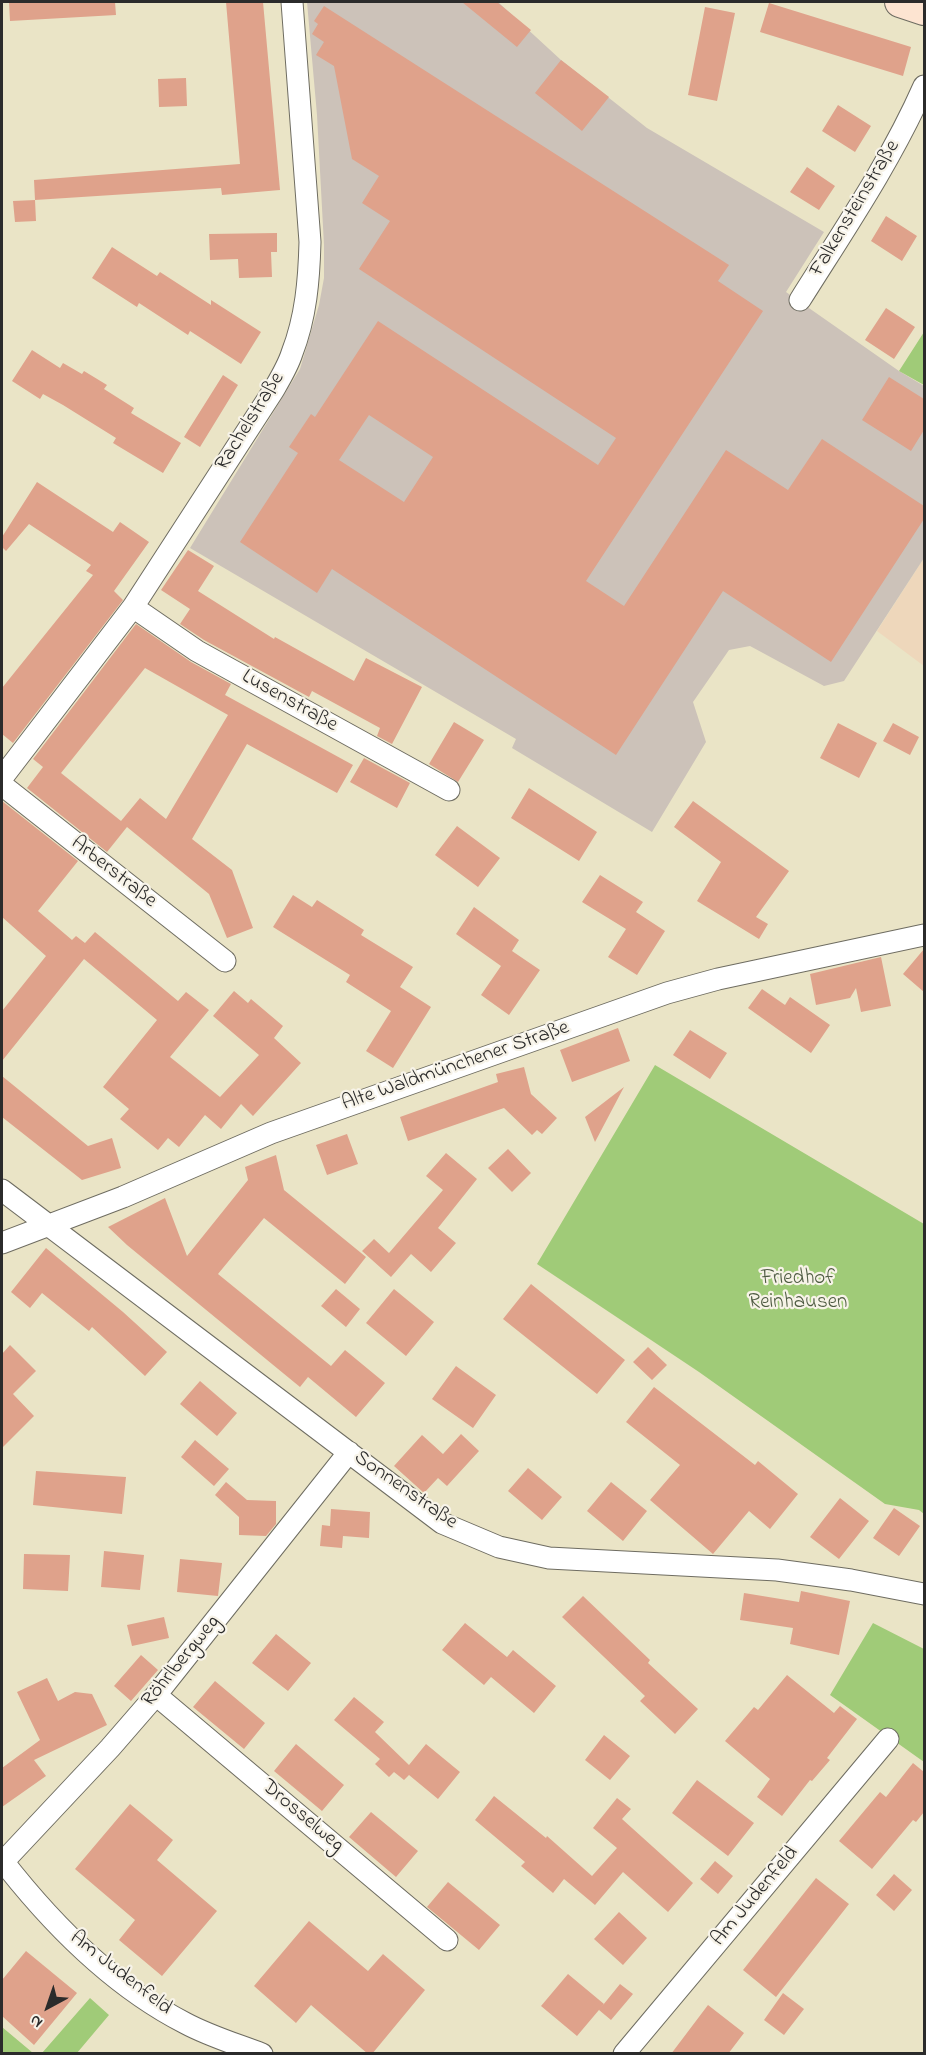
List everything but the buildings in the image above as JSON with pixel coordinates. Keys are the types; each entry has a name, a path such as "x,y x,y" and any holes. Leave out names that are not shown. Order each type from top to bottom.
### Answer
{"street":[{"name":"Rachelstraße","path":"2,778 133,607 273,391 292,355 304,314 309,278 310,242 292,2"},
{"path":"900,2 924,10"},
{"name":"Falkensteinstraße","path":"800,300 884,165 909,120 924,86"},
{"name":"Lusenstraße","path":"133,607 197,651 449,790"},
{"name":"Arberstraße","path":"2,784 225,961"},
{"name":"Alte Waldmünchener Straße","path":"2,1244 123,1197 271,1133 667,993 718,979 924,935"},
{"name":"Sonnenstraße","path":"2,1190 442,1522 481,1540 522,1554 549,1558 777,1570 851,1580 924,1594"},
{"name":"Röhrlbergweg","path":"2,1861 110,1748 156,1695 349,1452"},
{"name":"Drosselweg","path":"156,1695 447,1940"},
{"name":"Am Judenfeld","path":"624,2054 888,1739"},
{"name":"Am Judenfeld","path":"2,1861 88,1954 142,1996 186,2024 262,2054"}],"shaded area":[{"path":"307,2 498,2 561,60 647,128 824,232 786,292 924,386 924,558 844,681 824,686 750,646 729,650 693,702 706,742 652,832 512,748 516,739 190,548 300,369 319,305 324,278 324,245 317,115"},
{"path":"924,558 924,666 877,631"}],"green space":[{"path":"924,332 924,385 899,371"},
{"name":"Friedhof Reinhausen","path":"655,1065 924,1224 924,1514 919,1510 885,1504 699,1372 537,1264"},
{"path":"873,1623 924,1649 924,1762 830,1695"},
{"path":"90,1998 109,2015 77,2053 42,2053"},
{"path":"2,2027 33,2053 2,2053"}]}
